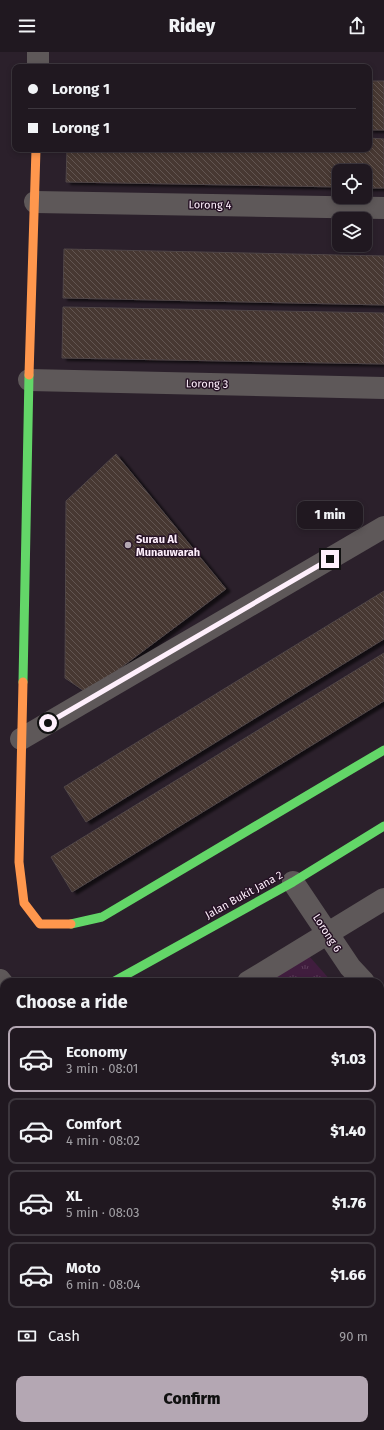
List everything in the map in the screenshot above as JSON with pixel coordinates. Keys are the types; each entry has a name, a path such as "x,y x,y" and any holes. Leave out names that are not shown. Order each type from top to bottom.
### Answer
{"street":[{"path":"38,52 38,64"},
{"path":"36,152 29,380 19,862 24,903 40,924 72,924 102,917 384,750"},
{"name":"Lorong 4","path":"35,202 384,208"},
{"name":"Lorong 3","path":"29,380 384,388"},
{"path":"21,739 384,527"},
{"name":"Jalan Bukit Jana 2","path":"120,978 294,882 384,826"},
{"name":"Lorong 6","path":"294,882 350,967 360,978"},
{"path":"255,978 384,899"}],"green space":[{"path":"309,956 328,978 275,978"}],"building":[{"path":"372,81 384,81 384,130 372,130"},
{"path":"372,138 384,139 384,188 372,188 372,164 332,164 332,187 66,182 67,152 372,152"},
{"path":"64,249 384,256 384,305 63,298"},
{"path":"63,307 384,313 384,364 62,358"},
{"name":"Surau Al Munauwarah","path":"116,454 226,589 87,693 65,678 66,501"},
{"path":"384,591 384,639 86,822 64,787"},
{"path":"384,653 384,701 72,892 51,857"}],"traffic: fast":[{"path":"23,682 29,375"},
{"path":"71,924 102,917 384,750"},
{"path":"120,978 293,882 384,826"}],"traffic: slow":[{"path":"29,375 36,152"},
{"path":"23,682 19,862 24,903 40,924 71,924"}],"place":[{"name":"Surau Al Munauwarah","path":"128,545"}],"route":[{"path":"48,723 330,559"}]}
